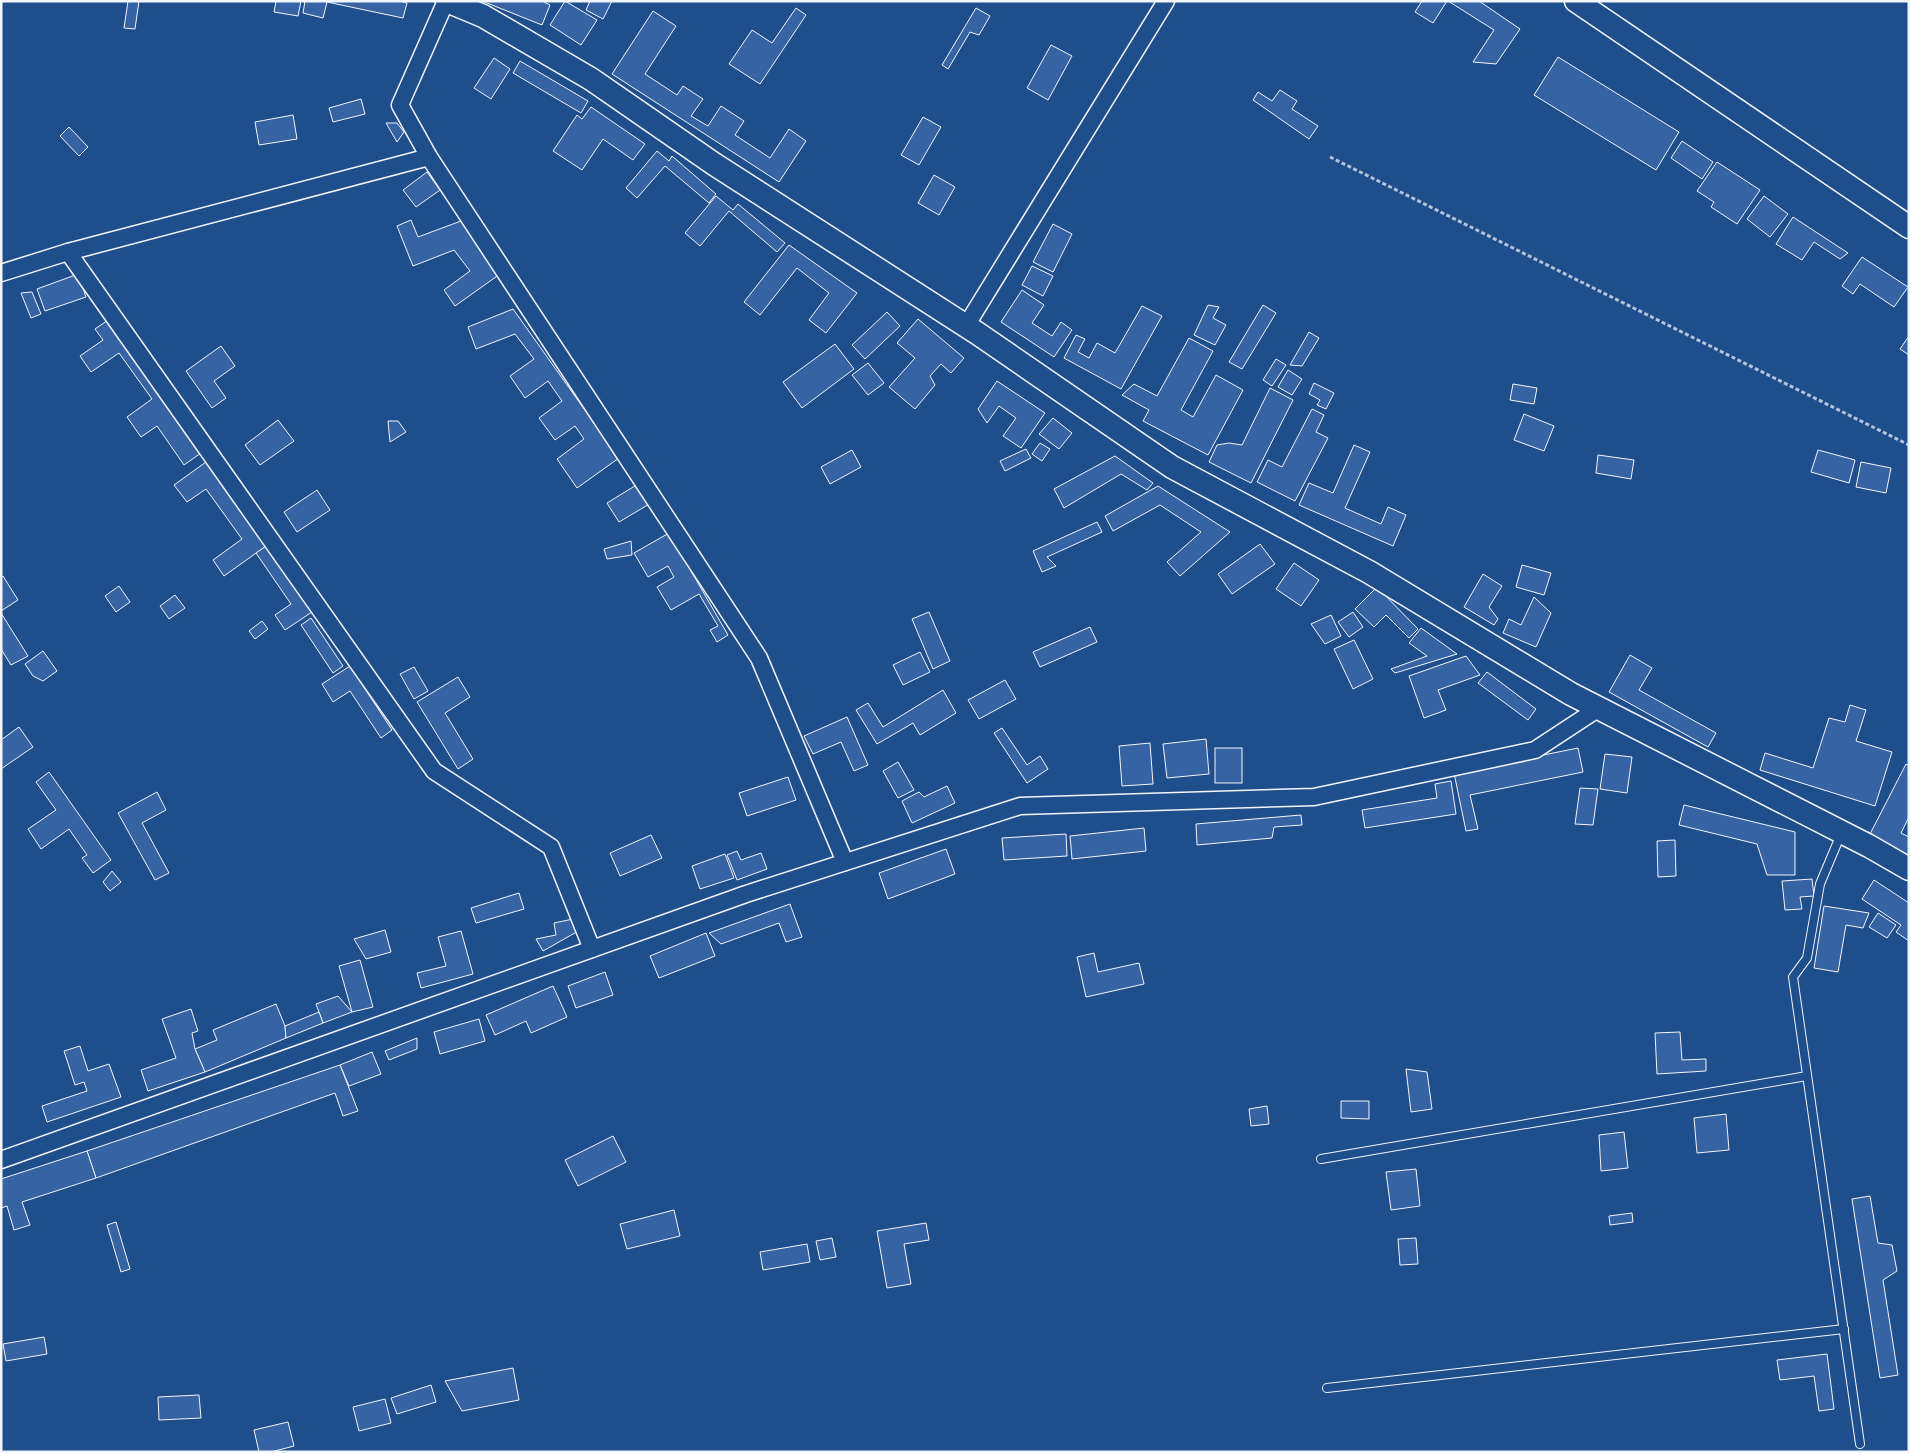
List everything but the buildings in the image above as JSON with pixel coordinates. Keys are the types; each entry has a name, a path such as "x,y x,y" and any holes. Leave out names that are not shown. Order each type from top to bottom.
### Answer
{"street":[{"path":"845,862 759,658 429,156 400,105 446,1 483,16 591,79 714,164 966,326 1172,467 1369,572 1571,694 1842,832 1909,869"},
{"path":"966,326 1166,1"},
{"path":"1576,1 1909,227"},
{"path":"1,273 68,252 429,156"},
{"path":"68,252 434,771 551,847 592,949"},
{"path":"1,1160 746,894 1020,806 1314,797 1535,750 1599,708"}],"lane":[{"path":"1842,832 1820,884 1807,958 1794,977 1860,1444"},
{"path":"1321,1159 1808,1076"},
{"path":"1327,1388 1844,1329"}],"path":[{"path":"1330,157 1909,445"}]}
